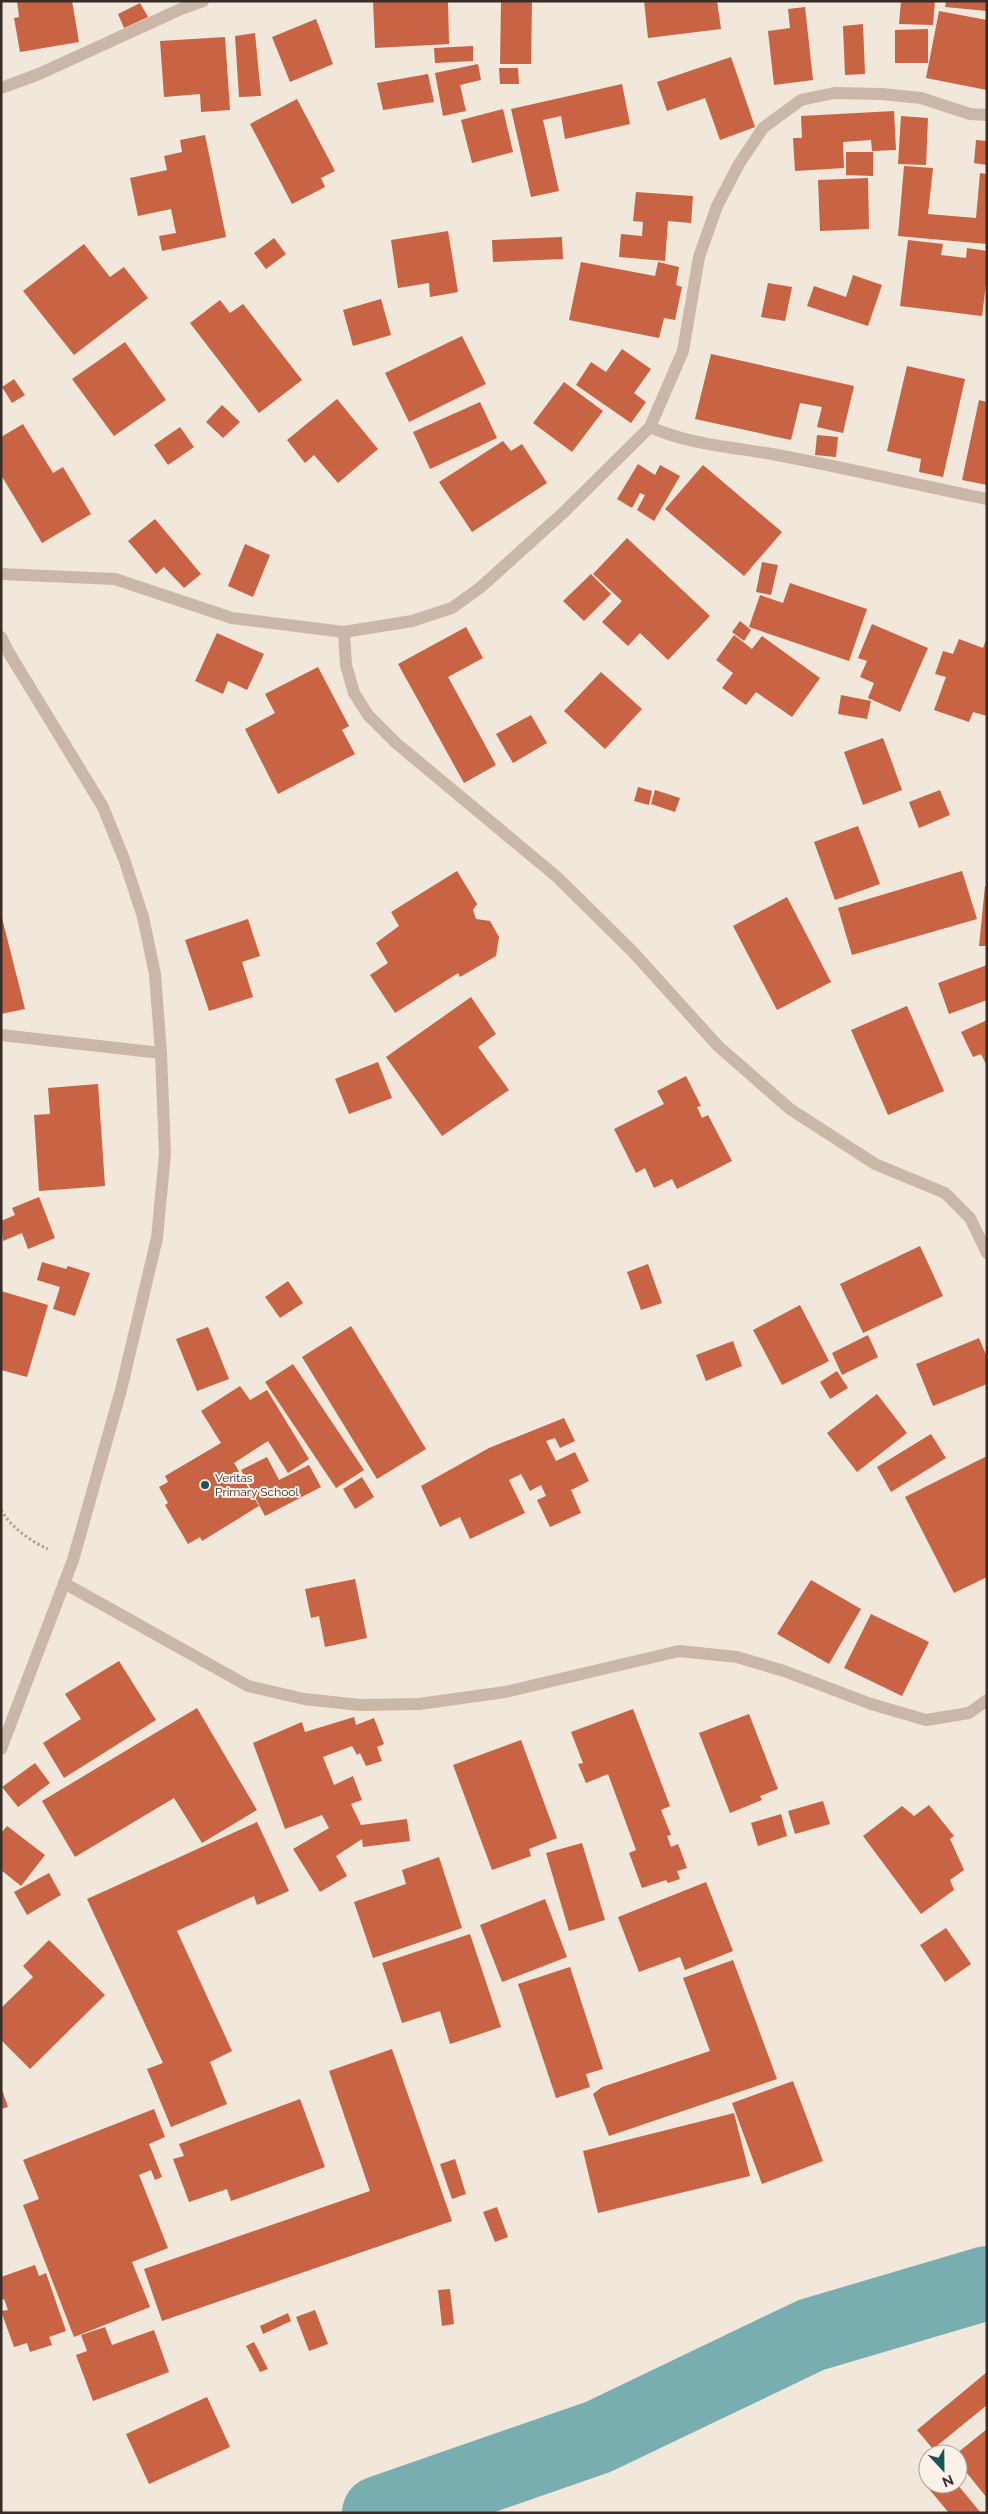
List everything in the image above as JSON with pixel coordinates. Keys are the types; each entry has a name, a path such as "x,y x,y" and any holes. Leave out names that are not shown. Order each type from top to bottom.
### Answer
{"street":[{"path":"1,88 39,74 181,9 203,1"},
{"path":"1,574 116,579 232,618 344,632 412,621 452,608 481,587 549,525 650,427 683,351 699,257 717,206 740,164 763,128 801,100 834,93 882,94 921,98 970,114 987,115"},
{"path":"650,427 666,435 722,447 772,454 854,470 987,499"},
{"path":"344,632 346,665 354,693 368,715 396,744 557,878 633,952 718,1046 790,1109 876,1164 945,1193 970,1218 987,1253"},
{"path":"1,637 103,807 124,859 143,917 155,974 161,1053 165,1154 157,1238 121,1390 73,1560 1,1749"},
{"path":"1,1035 161,1053"},
{"path":"64,1582 248,1686 304,1699 360,1705 419,1704 506,1692 679,1651 737,1657 872,1704 926,1720 969,1713 987,1700"}],"path":[{"path":"1,1510 6,1518 34,1542 73,1560"}],"building":[{"path":"17,1 72,1 79,42 20,52 14,18 19,17"},
{"path":"373,1 448,1 449,44 375,48"},
{"path":"501,1 532,1 531,64 500,64"},
{"path":"644,1 717,1 721,29 648,38"},
{"path":"901,1 935,1 933,25 899,24"},
{"path":"946,1 987,1 987,11 945,7"},
{"path":"140,3 148,17 124,28 118,14"},
{"path":"805,7 813,80 774,85 768,31 790,28 788,9"},
{"path":"939,11 987,20 987,90 926,78"},
{"path":"316,19 333,64 290,82 272,37"},
{"path":"863,24 865,74 845,75 843,26"},
{"path":"928,29 928,63 895,63 895,30"},
{"path":"255,33 261,96 239,97 235,36"},
{"path":"225,37 230,110 201,112 200,94 164,97 160,41"},
{"path":"473,46 473,61 435,63 434,48"},
{"path":"731,57 755,127 720,140 705,98 667,111 657,82"},
{"path":"478,64 481,80 460,85 466,111 443,116 435,73"},
{"path":"499,68 518,68 519,84 500,84"},
{"path":"428,74 434,102 383,110 377,83"},
{"path":"622,84 630,124 565,139 561,116 543,120 559,191 531,197 511,109"},
{"path":"297,99 335,171 321,178 325,187 292,204 250,124"},
{"path":"503,109 513,152 472,163 461,120"},
{"path":"894,111 896,150 872,151 871,140 843,142 844,168 795,171 793,138 802,138 801,116"},
{"path":"901,116 928,118 926,165 898,164"},
{"path":"205,135 226,237 162,251 159,236 176,233 171,209 138,216 130,178 167,170 164,156 182,152 180,140"},
{"path":"976,140 987,141 987,165 974,163"},
{"path":"846,152 873,152 873,176 846,175"},
{"path":"904,166 933,168 928,214 976,218 980,173 987,174 987,244 898,236"},
{"path":"868,178 869,229 820,231 818,180"},
{"path":"636,192 693,196 691,223 668,221 665,261 619,257 621,234 642,236 643,222 633,221"},
{"path":"448,231 458,292 430,297 429,283 398,288 391,240"},
{"path":"562,237 563,259 493,262 492,240"},
{"path":"274,238 286,254 266,269 254,253"},
{"path":"908,240 943,244 941,255 966,258 967,248 987,251 987,276 982,316 900,306"},
{"path":"84,244 110,277 124,267 148,298 74,355 23,291"},
{"path":"581,262 655,276 658,262 679,267 676,285 682,287 675,320 664,318 659,338 569,320"},
{"path":"853,275 882,285 868,326 807,306 814,286 846,297"},
{"path":"768,283 792,287 785,321 761,317"},
{"path":"381,299 391,335 353,346 343,310"},
{"path":"220,300 230,313 243,304 302,380 259,413 190,323"},
{"path":"462,336 486,384 409,422 385,373"},
{"path":"125,342 166,400 114,436 72,379"},
{"path":"622,349 651,369 634,393 646,402 631,423 576,385 591,362 606,372"},
{"path":"711,354 854,386 843,433 817,427 822,407 800,403 791,440 695,419"},
{"path":"907,366 965,379 943,477 919,472 921,459 887,451"},
{"path":"14,379 25,395 12,403 2,387"},
{"path":"564,382 603,411 572,452 533,423"},
{"path":"337,399 378,449 338,483 314,455 305,463 287,440"},
{"path":"979,400 987,402 987,485 962,480"},
{"path":"480,402 497,438 430,469 413,432"},
{"path":"222,405 240,422 223,438 206,422"},
{"path":"23,424 53,473 63,467 91,514 42,543 1,475 1,437"},
{"path":"180,427 194,447 168,465 154,445"},
{"path":"817,435 838,437 836,457 815,455"},
{"path":"503,441 511,451 522,444 547,483 472,532 439,482"},
{"path":"638,464 655,475 660,465 680,476 654,521 637,510 645,495 640,493 632,508 617,499"},
{"path":"703,465 782,532 744,576 665,509"},
{"path":"155,519 201,574 184,588 164,567 156,574 128,541"},
{"path":"627,538 710,616 668,660 640,633 628,646 602,622 622,601 593,574"},
{"path":"245,544 270,555 253,597 228,586"},
{"path":"762,562 778,565 771,595 756,592"},
{"path":"591,574 611,594 584,621 563,601"},
{"path":"790,583 867,609 849,661 749,627 760,595 783,603"},
{"path":"740,621 751,630 744,641 732,632"},
{"path":"872,624 928,648 900,712 868,698 874,683 860,677 867,661 858,658"},
{"path":"466,627 483,658 448,677 496,765 464,783 398,664"},
{"path":"217,633 264,654 247,690 228,681 223,694 195,681"},
{"path":"734,635 752,649 762,636 820,678 792,717 756,692 746,705 722,688 733,673 716,660"},
{"path":"987,637 987,716 973,712 969,722 934,710 946,677 935,674 943,651 953,654 959,639 983,648"},
{"path":"318,667 349,726 342,730 355,754 278,794 245,729 275,713 265,694"},
{"path":"601,672 642,709 605,749 564,711"},
{"path":"841,695 871,701 867,719 838,714"},
{"path":"531,715 547,743 513,763 496,734"},
{"path":"883,738 902,790 863,805 844,752"},
{"path":"638,787 652,791 649,805 634,801"},
{"path":"655,790 680,798 675,812 651,804"},
{"path":"940,790 950,815 919,828 909,802"},
{"path":"858,826 880,884 835,900 814,842"},
{"path":"457,871 477,904 473,910 476,919 490,921 499,937 496,956 460,977 458,973 395,1013 370,975 388,963 376,943 399,926 391,912"},
{"path":"962,871 977,919 852,955 838,908"},
{"path":"985,886 987,886 987,946 979,946"},
{"path":"787,897 831,982 777,1010 733,926"},
{"path":"1,914 25,1009 1,1014"},
{"path":"248,919 260,956 242,962 253,997 209,1011 185,940"},
{"path":"987,965 987,1000 949,1014 938,983"},
{"path":"471,997 496,1034 478,1047 509,1090 442,1136 386,1057"},
{"path":"907,1006 944,1091 888,1115 851,1030"},
{"path":"987,1020 987,1066 981,1054 973,1057 961,1032"},
{"path":"378,1062 392,1098 349,1114 335,1079"},
{"path":"686,1076 701,1106 697,1107 702,1118 708,1115 732,1161 677,1189 672,1179 654,1188 645,1168 636,1173 614,1129 664,1104 657,1091"},
{"path":"98,1084 105,1186 39,1191 34,1115 50,1114 48,1088"},
{"path":"39,1197 55,1238 28,1249 22,1233 3,1241 1,1221 15,1215 12,1208"},
{"path":"920,1246 943,1296 863,1333 840,1284"},
{"path":"42,1262 66,1269 68,1266 90,1273 75,1316 53,1309 60,1287 37,1280"},
{"path":"648,1264 662,1303 641,1310 627,1272"},
{"path":"288,1281 303,1303 280,1318 265,1297"},
{"path":"1,1291 48,1305 27,1377 1,1370"},
{"path":"800,1305 829,1361 782,1385 753,1330"},
{"path":"351,1326 426,1449 377,1479 302,1357"},
{"path":"208,1327 229,1379 197,1391 176,1339"},
{"path":"868,1335 878,1357 842,1375 832,1353"},
{"path":"979,1338 987,1357 987,1384 933,1406 916,1364"},
{"path":"733,1341 742,1366 706,1381 696,1355"},
{"path":"293,1364 364,1470 336,1488 265,1382"},
{"path":"837,1371 848,1388 830,1399 820,1382"},
{"path":"240,1386 250,1400 267,1390 309,1459 288,1473 268,1441 234,1463 259,1506 202,1541 200,1537 188,1544 165,1505 168,1503 159,1487 168,1482 165,1476 221,1443 201,1411"},
{"path":"877,1394 907,1433 857,1472 827,1433"},
{"path":"564,1418 575,1441 560,1448 555,1438 546,1441 556,1461 575,1452 589,1481 571,1490 581,1513 550,1527 537,1500 546,1496 541,1485 530,1491 521,1474 509,1480 525,1513 470,1539 460,1517 440,1527 421,1486 489,1448"},
{"path":"931,1434 946,1458 891,1492 877,1467"},
{"path":"987,1456 987,1577 954,1593 905,1497"},
{"path":"267,1457 279,1480 309,1465 321,1487 265,1516 241,1470"},
{"path":"362,1477 374,1497 355,1509 343,1489"},
{"path":"355,1579 367,1638 325,1647 319,1616 311,1618 305,1589"},
{"path":"811,1580 861,1609 829,1664 777,1634"},
{"path":"871,1614 929,1642 902,1696 844,1668"},
{"path":"119,1661 156,1720 64,1778 43,1743 81,1719 65,1694"},
{"path":"197,1708 257,1810 202,1843 174,1798 75,1857 42,1801"},
{"path":"633,1709 670,1806 661,1810 671,1835 667,1836 671,1847 678,1844 687,1868 677,1871 680,1879 668,1883 666,1880 642,1888 629,1853 636,1850 608,1774 586,1783 578,1764 583,1763 571,1732"},
{"path":"749,1714 778,1789 760,1796 762,1800 730,1813 699,1733"},
{"path":"354,1717 356,1725 374,1718 384,1744 377,1747 382,1761 366,1766 360,1753 357,1755 352,1746 323,1757 334,1785 353,1776 362,1800 351,1804 361,1825 407,1819 410,1841 363,1847 362,1839 336,1856 347,1876 320,1892 293,1849 329,1828 322,1815 285,1829 253,1743 302,1722 305,1732"},
{"path":"521,1740 557,1838 529,1849 531,1856 492,1870 453,1765"},
{"path":"35,1763 50,1783 18,1807 2,1787"},
{"path":"823,1801 830,1824 795,1834 788,1811"},
{"path":"929,1805 954,1836 950,1839 964,1870 950,1880 954,1890 921,1914 863,1836 902,1806 914,1816"},
{"path":"781,1814 787,1836 758,1846 751,1823"},
{"path":"257,1822 289,1891 257,1905 254,1896 177,1931 232,2051 210,2062 227,2104 171,2127 147,2069 163,2063 87,1899"},
{"path":"7,1826 45,1855 21,1886 1,1870 1,1833"},
{"path":"582,1843 605,1920 569,1931 546,1853"},
{"path":"439,1857 462,1928 373,1958 354,1902 406,1884 402,1870"},
{"path":"49,1873 61,1895 27,1915 14,1892"},
{"path":"706,1882 733,1951 685,1970 680,1957 639,1972 618,1917"},
{"path":"545,1899 567,1957 502,1982 480,1925"},
{"path":"946,1928 971,1964 945,1982 920,1945"},
{"path":"470,1934 501,2027 450,2044 440,2011 402,2023 382,1963"},
{"path":"49,1940 105,1995 30,2069 1,2040 1,2008 33,1977 23,1966"},
{"path":"733,1960 777,2079 609,2136 593,2094 602,2087 710,2051 683,1978"},
{"path":"570,1967 603,2069 586,2074 590,2087 556,2098 518,1984"},
{"path":"392,2049 452,2221 162,2321 144,2269 370,2191 329,2071"},
{"path":"793,2081 823,2161 762,2184 732,2103"},
{"path":"1,2087 8,2107 1,2109"},
{"path":"300,2099 325,2167 231,2201 227,2189 189,2202 173,2159 184,2156 179,2144"},
{"path":"154,2109 165,2137 149,2144 162,2177 155,2180 151,2170 139,2175 168,2248 132,2262 150,2307 74,2337 23,2205 39,2199 23,2160"},
{"path":"734,2113 750,2176 598,2213 583,2151"},
{"path":"455,2159 466,2194 452,2199 440,2164"},
{"path":"497,2207 508,2237 495,2242 483,2212"},
{"path":"35,2265 39,2276 46,2273 66,2331 49,2337 52,2345 30,2352 27,2343 14,2347 1,2311 8,2310 4,2299 1,2300 1,2277"},
{"path":"450,2289 454,2324 442,2326 438,2290"},
{"path":"315,2310 328,2344 309,2351 296,2317"},
{"path":"288,2313 291,2321 263,2334 260,2326"},
{"path":"105,2327 112,2345 154,2330 169,2372 93,2401 76,2355 87,2351 81,2335"},
{"path":"254,2342 268,2369 260,2372 246,2346"},
{"path":"987,2372 987,2405 939,2444 929,2444 917,2430"},
{"path":"207,2397 230,2447 149,2484 126,2434"},
{"path":"987,2429 987,2498 968,2474 968,2444"},
{"path":"933,2494 965,2494 981,2513 949,2513"}],"waterway":[{"path":"379,2513 598,2437 811,2335 987,2283"}],"place":[{"name":"Veritas Primary School","path":"205,1485"}]}
